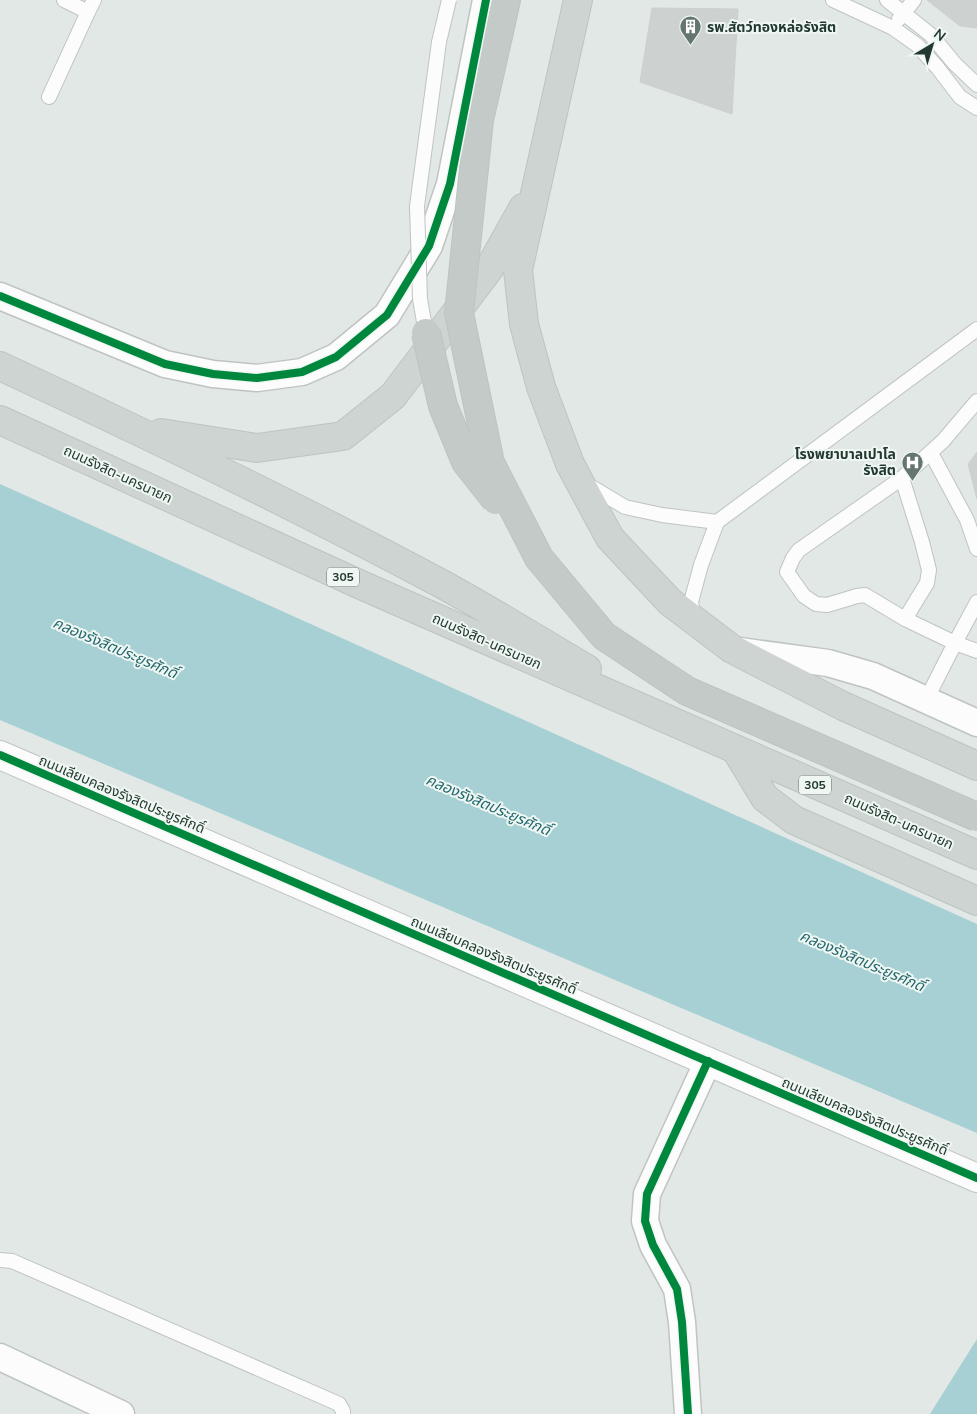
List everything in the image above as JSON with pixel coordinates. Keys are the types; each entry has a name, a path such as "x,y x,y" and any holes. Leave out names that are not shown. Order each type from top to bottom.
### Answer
{"highway":[{"path":"506,0 479,120 459,313 490,463 539,558 604,636 687,691 977,818"},
{"path":"426,333 443,406 466,462 532,544"}],"main road":[{"path":"578,0 518,270 524,324 541,388 570,464 610,538 670,602 732,650 843,706 969,763"},
{"path":"133,428 257,448 343,436 393,396 489,269 538,180"},
{"path":"0,366 299,509 442,584 689,729"},
{"name":"ถนนรังสิต-นครนายก","path":"0,420 361,586 977,855"},
{"path":"736,750 765,798 794,820 977,901"}],"street":[{"path":"0,296 165,364 213,374 257,378 302,372 336,357 387,315 429,246 450,184 486,0"},
{"path":"732,650 828,663 873,676 977,723"},
{"name":"ถนนเลียบคลองรังสิตประยูรศักดิ์","path":"0,755 977,1178"},
{"path":"688,1414 682,1322 677,1289 654,1245 645,1221 647,1194 708,1061"},
{"path":"0,1357 121,1414"}],"lane":[{"path":"49,98 91,6 64,0"},
{"path":"426,333 420,299 417,206 439,42 449,0"},
{"path":"833,0 893,28 917,45 960,97 977,108"},
{"path":"887,0 931,35 955,64 977,85"},
{"path":"893,28 914,0"},
{"path":"695,621 691,602 716,522 977,328"},
{"path":"977,401 943,441 902,478 799,550 787,572 804,596 816,604 827,605 865,595 905,619 955,644 977,651"},
{"path":"931,453 967,520 977,549"},
{"path":"902,478 929,570 926,583 905,619"},
{"path":"578,479 625,507 662,515 716,522"},
{"path":"926,700 977,602"},
{"path":"0,1260 12,1261 338,1404 343,1414"}],"water":[{"name":"คลองรังสิตประยูรศักดิ์","path":"0,484 977,924 977,1133 0,720"},
{"path":"977,1339 977,1414 930,1414"}],"building":[{"path":"927,0 977,0 977,28 960,26"},
{"name":"รพ.สัตว์ทองหล่อรังสิต","path":"652,8 738,9 732,114 640,82"},
{"path":"977,452 977,499 968,464"}],"cycle path":[{"path":"0,296 165,364 213,374 257,378 302,372 336,357 387,315 429,246 450,184 486,0"},
{"path":"0,755 977,1178"},
{"path":"688,1414 682,1322 677,1289 653,1245 645,1221 647,1194 708,1061"}],"place":[{"name":"รพ.สัตว์ทองหล่อรังสิต","path":"691,46"},
{"name":"โรงพยาบาลเปาโล รังสิต","path":"912,481"}]}
